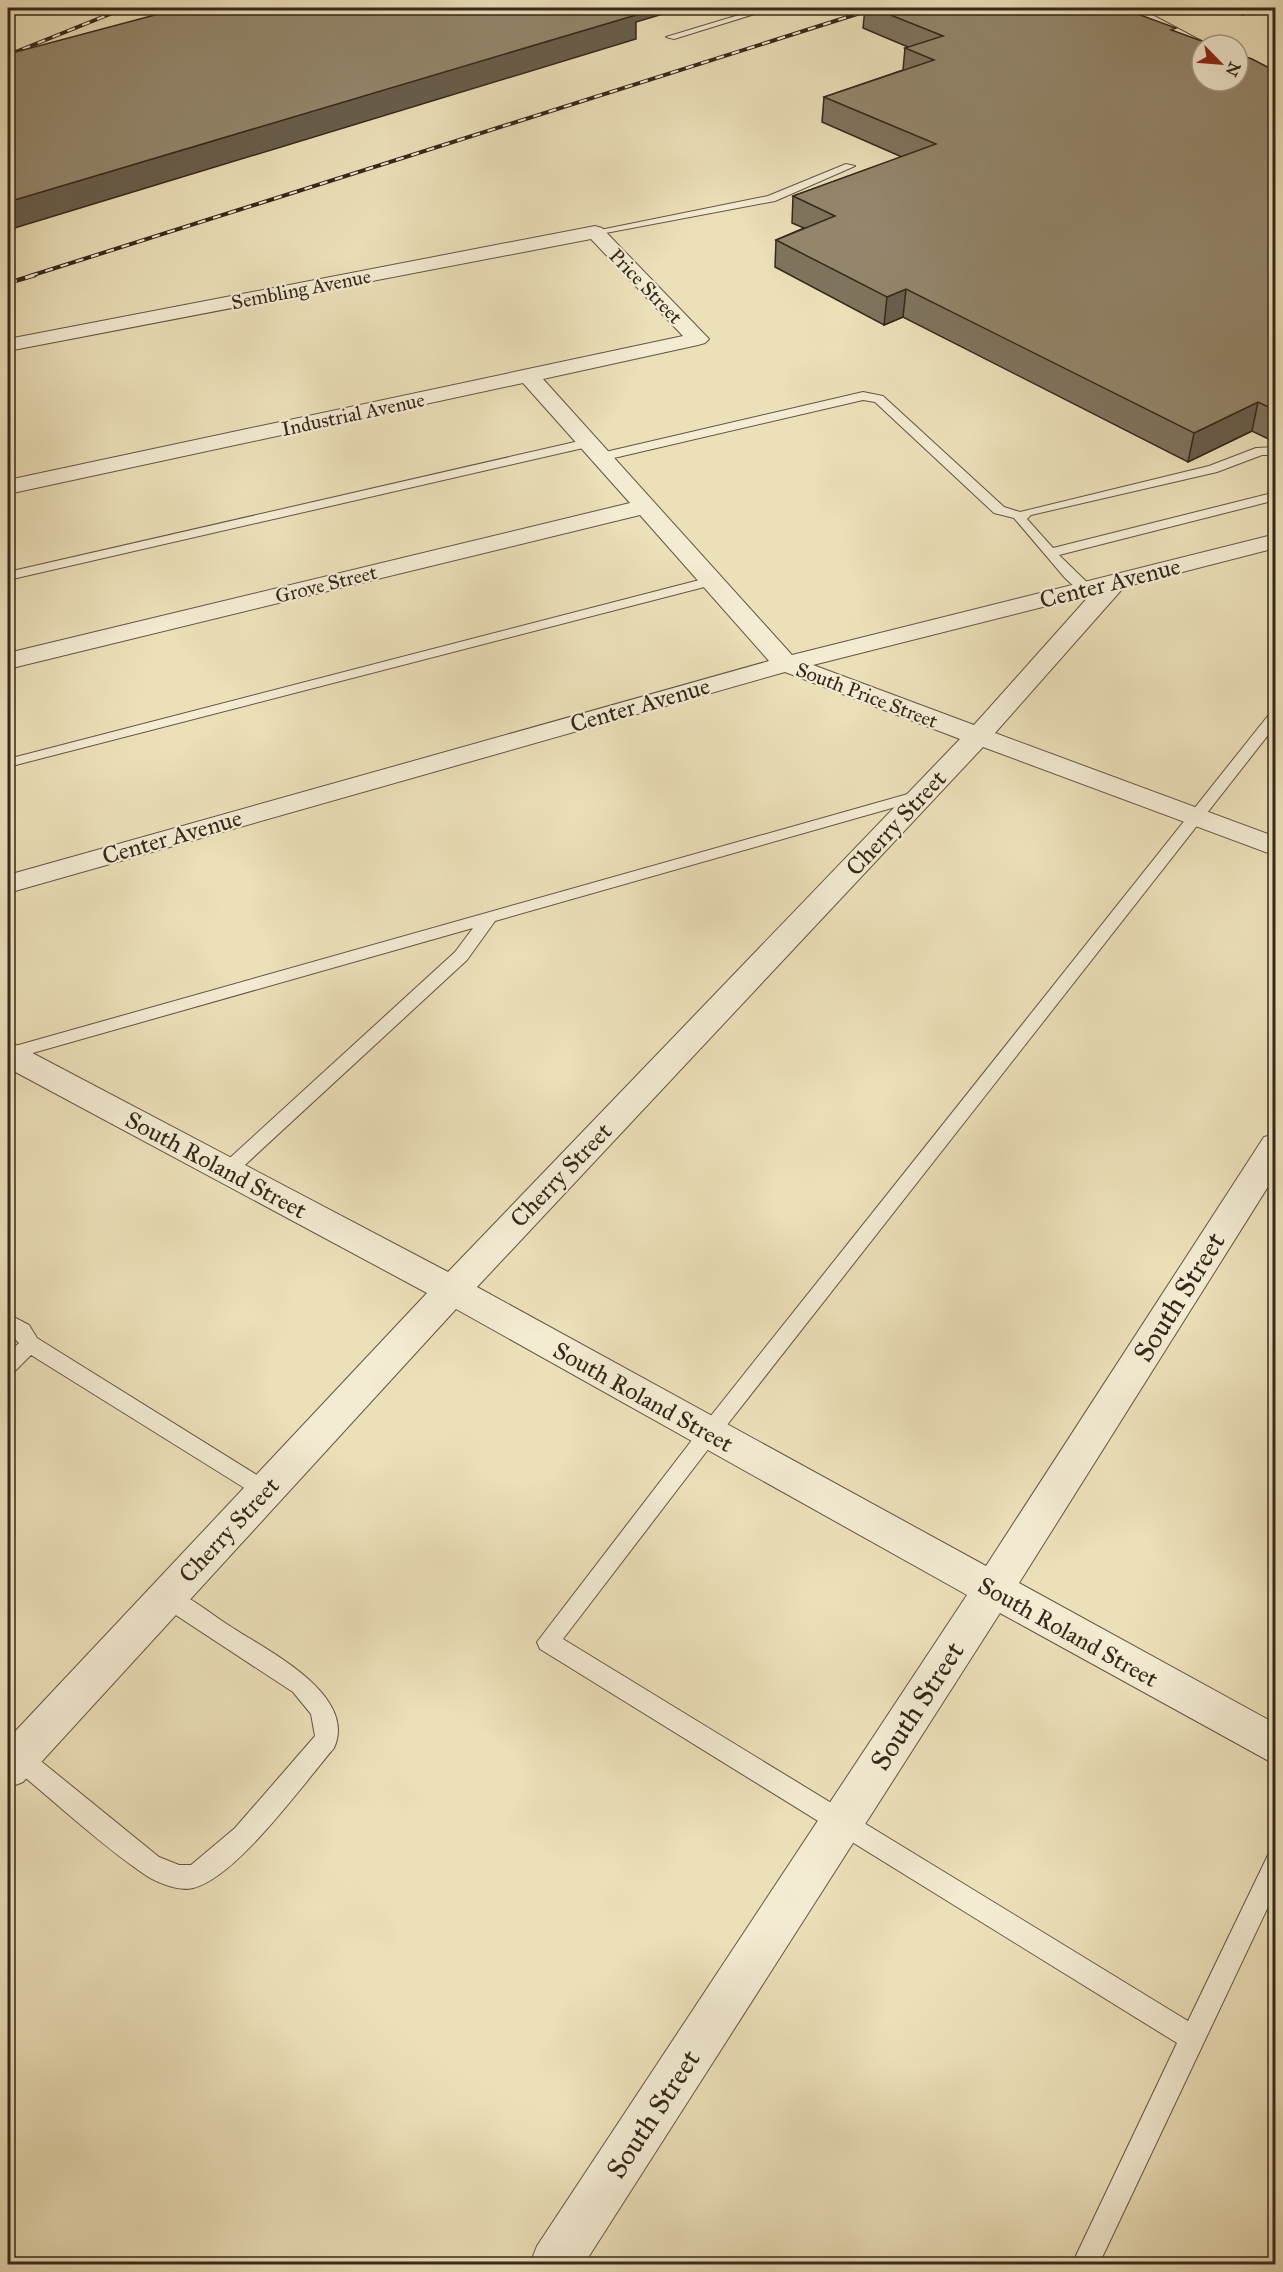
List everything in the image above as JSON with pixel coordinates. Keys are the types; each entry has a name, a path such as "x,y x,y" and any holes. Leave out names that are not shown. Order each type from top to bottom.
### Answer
{"street":[{"path":"1128,8 1190,42"},
{"name":"Price Street","path":"595,232 698,339"},
{"name":"Sembling Avenue","path":"8,345 595,232"},
{"name":"Industrial Avenue","path":"8,487 530,377 698,339"},
{"name":"South Price Street","path":"530,377 786,664 1275,848"},
{"name":"Grove Street","path":"8,661 645,507"},
{"name":"Center Avenue","path":"8,884 786,664 1099,591 1275,541"},
{"name":"Cherry Street","path":"13,1763 452,1290 978,736 1099,591"},
{"name":"South Roland Street","path":"8,1054 452,1290 1275,1746"},
{"name":"South Street","path":"555,2265 993,1591 1275,1146"}],"lane":[{"path":"671,37 770,8"},
{"path":"595,232 771,200 850,166"},
{"path":"8,576 595,450 862,396 879,399 999,510 1022,516"},
{"path":"1099,591 1051,554 1020,519 1022,516 1027,512 1213,470 1260,451 1275,451"},
{"path":"1051,554 1275,496"},
{"path":"8,763 711,581"},
{"path":"1192,2038 548,1642 709,1433 1275,715"},
{"path":"8,1054 922,795"},
{"path":"228,1171 461,956 489,918"},
{"path":"8,1322 22,1331 30,1344 266,1491"},
{"path":"8,1365 30,1344"},
{"path":"13,1763 151,1865 171,1874 194,1876 220,1860 326,1740 326,1724 320,1708 302,1684 167,1597"},
{"path":"1085,2265 1275,1863"}],"building":[{"path":"181,8 622,8 636,15 8,202 8,54"},
{"path":"873,8 1121,8 1176,28 1171,30 1190,37 1190,93 1250,93 1250,58 1275,71 1275,410 1258,402 1194,433 906,289 887,297 776,240 835,216 793,196 936,144 824,97 934,60 905,48 943,36"}],"railway":[{"path":"8,55 125,8"},
{"path":"30,276 876,8"},
{"path":"8,283 35,275"}]}
